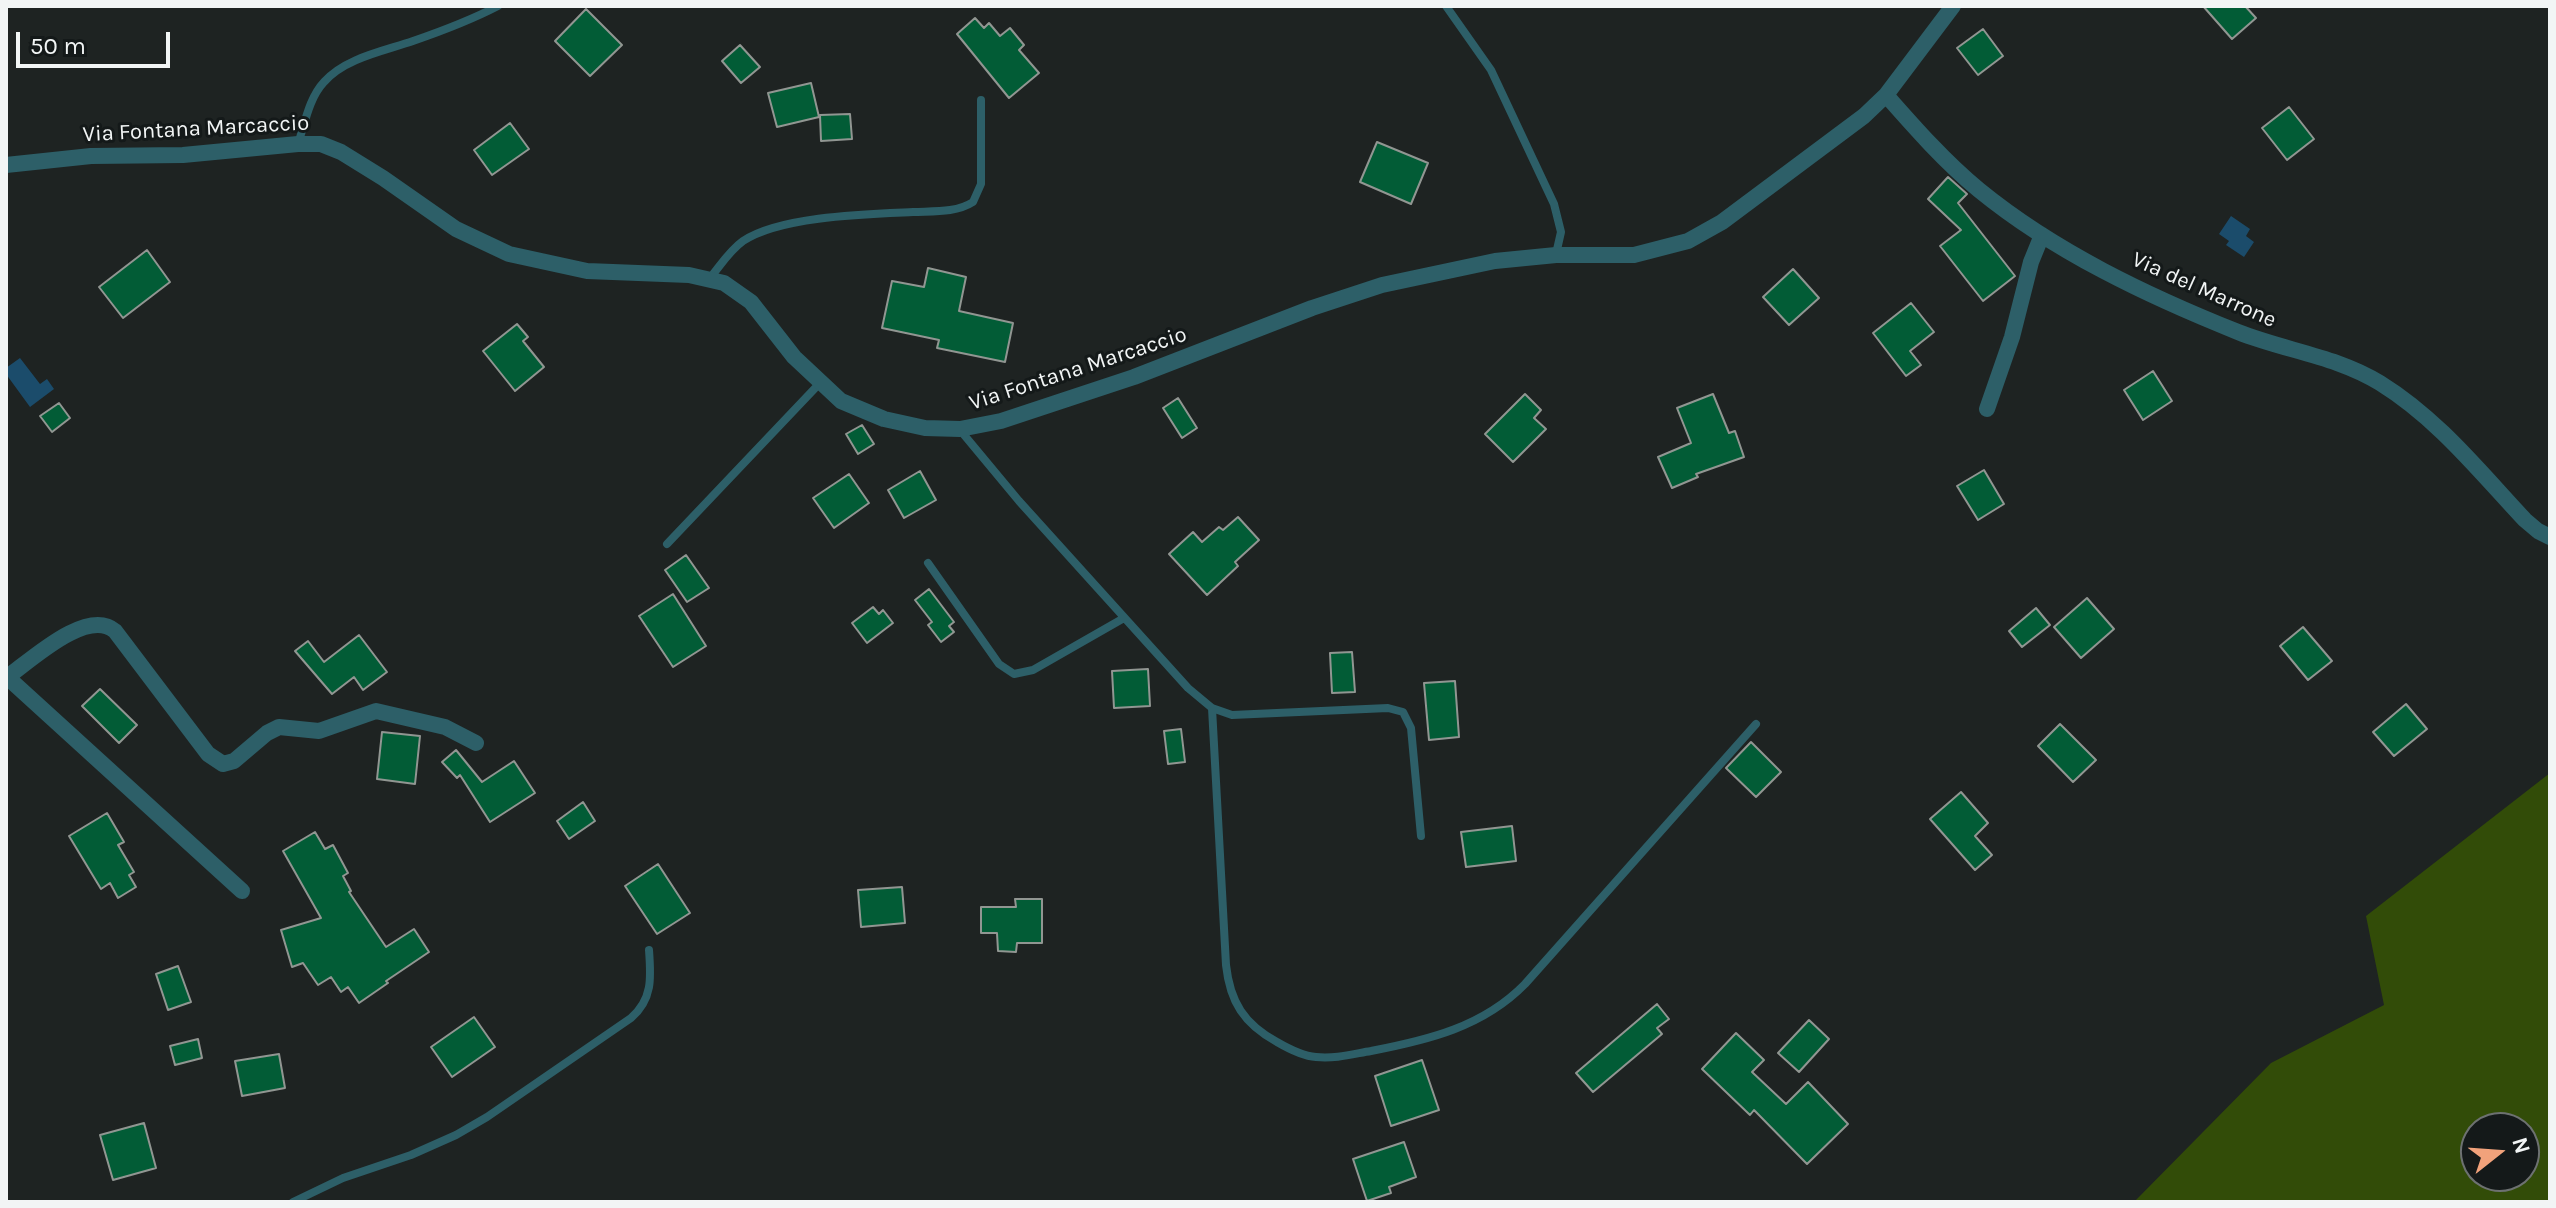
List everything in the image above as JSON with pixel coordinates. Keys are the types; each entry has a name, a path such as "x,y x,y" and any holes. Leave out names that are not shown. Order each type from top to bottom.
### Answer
{"street":[{"name":"Via Fontana Marcaccio","path":"6,165 91,156 199,154 321,144 341,152 398,187 456,229 509,254 598,272 664,273 710,278 730,286 751,302 783,345 819,384 841,401 874,416 925,428 960,429 1001,421 1134,377 1326,303 1382,285 1483,263 1556,255 1634,255 1668,248 1699,236 1846,130 1886,95 1953,6"},
{"name":"Via del Marrone","path":"1886,95 1967,180 2075,255 2206,318 2264,341 2339,362 2376,381 2430,420 2525,520 2550,537"},
{"path":"1987,409 2042,235"},
{"path":"242,891 7,677 72,632 87,625 103,623 115,631 208,754 223,764 234,761 267,733 279,727 319,731 376,711 387,711 445,727 476,743"}],"lane":[{"path":"298,144 315,95 332,74 357,61 456,26 498,6"},
{"path":"1446,6 1491,70 1554,204 1561,232 1556,255"},
{"path":"710,278 738,245 773,228 866,215 955,210 973,202 980,190 982,176 981,100"},
{"path":"667,544 819,384"},
{"path":"960,429 1019,501 1124,618 1193,694 1212,708 1232,715 1388,708 1403,712 1411,728 1421,836"},
{"path":"928,563 999,664 1014,674 1033,670 1124,618"},
{"path":"1212,708 1225,953 1231,993 1242,1016 1261,1034 1302,1054 1325,1057 1432,1037 1464,1026 1502,1006 1756,724"},
{"path":"293,1202 343,1178 426,1149 463,1131 631,1018 650,991 649,950"}],"green space":[{"path":"2550,773 2550,1202 2134,1202 2271,1063 2384,1005 2366,916"}],"water":[{"path":"2231,216 2250,229 2246,236 2254,242 2244,257 2226,245 2229,241 2219,234"},
{"path":"20,358 40,384 47,379 54,389 30,407 6,374 6,368"}],"building":[{"path":"2203,6 2245,6 2256,18 2232,39"},
{"path":"586,9 622,45 590,76 555,41"},
{"path":"975,18 984,28 989,23 1000,36 1010,28 1024,45 1019,50 1039,73 1009,98 957,34"},
{"path":"1983,29 2003,56 1978,75 1957,48"},
{"path":"740,45 760,67 741,83 722,61"},
{"path":"811,83 819,117 777,127 768,93"},
{"path":"2289,107 2314,139 2287,160 2262,128"},
{"path":"850,114 852,139 821,141 820,115"},
{"path":"510,123 529,149 492,175 474,150"},
{"path":"1377,142 1428,163 1411,204 1360,182"},
{"path":"1948,177 1967,194 1958,203 2015,276 1983,301 1940,246 1961,230 1928,199"},
{"path":"147,250 170,282 123,318 99,287"},
{"path":"928,268 966,277 959,311 1013,323 1005,362 937,348 939,340 882,328 892,281 924,287"},
{"path":"1793,269 1819,298 1789,325 1763,297"},
{"path":"1911,303 1934,332 1910,351 1921,365 1906,376 1873,333"},
{"path":"517,324 528,337 523,341 544,367 515,391 483,351"},
{"path":"2153,371 2172,401 2143,420 2124,390"},
{"path":"1525,394 1541,410 1534,418 1546,429 1513,462 1485,434"},
{"path":"1713,394 1729,433 1735,431 1744,457 1696,474 1698,477 1672,488 1658,457 1691,443 1677,408"},
{"path":"1178,398 1197,428 1182,438 1163,408"},
{"path":"59,403 70,418 52,432 40,416"},
{"path":"862,425 874,444 858,454 846,434"},
{"path":"1984,470 2004,504 1978,520 1957,486"},
{"path":"920,471 936,500 904,518 888,490"},
{"path":"849,474 869,503 834,528 813,498"},
{"path":"1238,517 1259,540 1235,562 1238,566 1207,595 1169,554 1193,532 1202,542 1219,527 1223,530"},
{"path":"686,555 709,588 687,602 665,570"},
{"path":"929,589 954,622 949,626 954,632 941,642 928,625 932,622 915,600"},
{"path":"673,594 706,646 673,667 639,616"},
{"path":"2087,598 2114,629 2081,658 2054,627"},
{"path":"873,607 879,614 883,610 893,623 867,643 852,623"},
{"path":"2036,608 2050,625 2022,647 2009,631"},
{"path":"2303,627 2332,661 2308,680 2280,646"},
{"path":"359,635 387,672 363,690 354,677 332,694 295,651 308,641 324,662"},
{"path":"1352,652 1355,692 1332,693 1330,653"},
{"path":"1148,669 1150,706 1114,708 1112,671"},
{"path":"1455,681 1459,737 1429,740 1424,683"},
{"path":"100,689 137,725 119,743 82,706"},
{"path":"2406,704 2427,729 2394,756 2373,732"},
{"path":"2060,724 2096,760 2073,782 2038,746"},
{"path":"1181,729 1185,762 1168,764 1164,731"},
{"path":"382,732 420,736 415,784 377,779"},
{"path":"1751,742 1781,772 1756,797 1726,768"},
{"path":"456,750 482,782 514,761 535,793 490,822 460,775 457,778 442,762"},
{"path":"1961,792 1988,823 1975,836 1992,855 1975,870 1930,819"},
{"path":"583,802 595,821 569,839 557,821"},
{"path":"107,813 124,842 118,845 134,872 129,875 136,887 118,898 110,883 101,889 69,836"},
{"path":"1512,826 1516,861 1466,867 1461,832"},
{"path":"315,832 325,849 333,845 348,873 343,876 349,892 386,947 414,929 429,952 359,1003 348,987 341,992 331,977 318,985 303,963 292,967 281,930 321,918 283,851"},
{"path":"658,864 690,913 657,934 625,886"},
{"path":"902,887 905,923 861,927 858,890"},
{"path":"1015,899 1042,899 1042,943 1017,943 1016,952 998,951 997,933 981,933 981,907 1016,907"},
{"path":"178,966 191,1002 168,1010 156,974"},
{"path":"1657,1004 1669,1019 1657,1028 1662,1034 1593,1092 1576,1073"},
{"path":"474,1017 495,1047 452,1077 431,1047"},
{"path":"1809,1020 1829,1039 1799,1072 1778,1053"},
{"path":"1736,1033 1764,1060 1752,1072 1786,1104 1808,1082 1848,1124 1807,1164 1754,1110 1750,1115 1702,1069"},
{"path":"198,1039 202,1058 175,1065 170,1046"},
{"path":"279,1054 285,1088 242,1096 235,1061"},
{"path":"1422,1060 1439,1110 1391,1126 1375,1076"},
{"path":"144,1123 156,1168 113,1180 100,1135"},
{"path":"1404,1142 1416,1177 1389,1187 1391,1193 1367,1201 1353,1159"}]}
